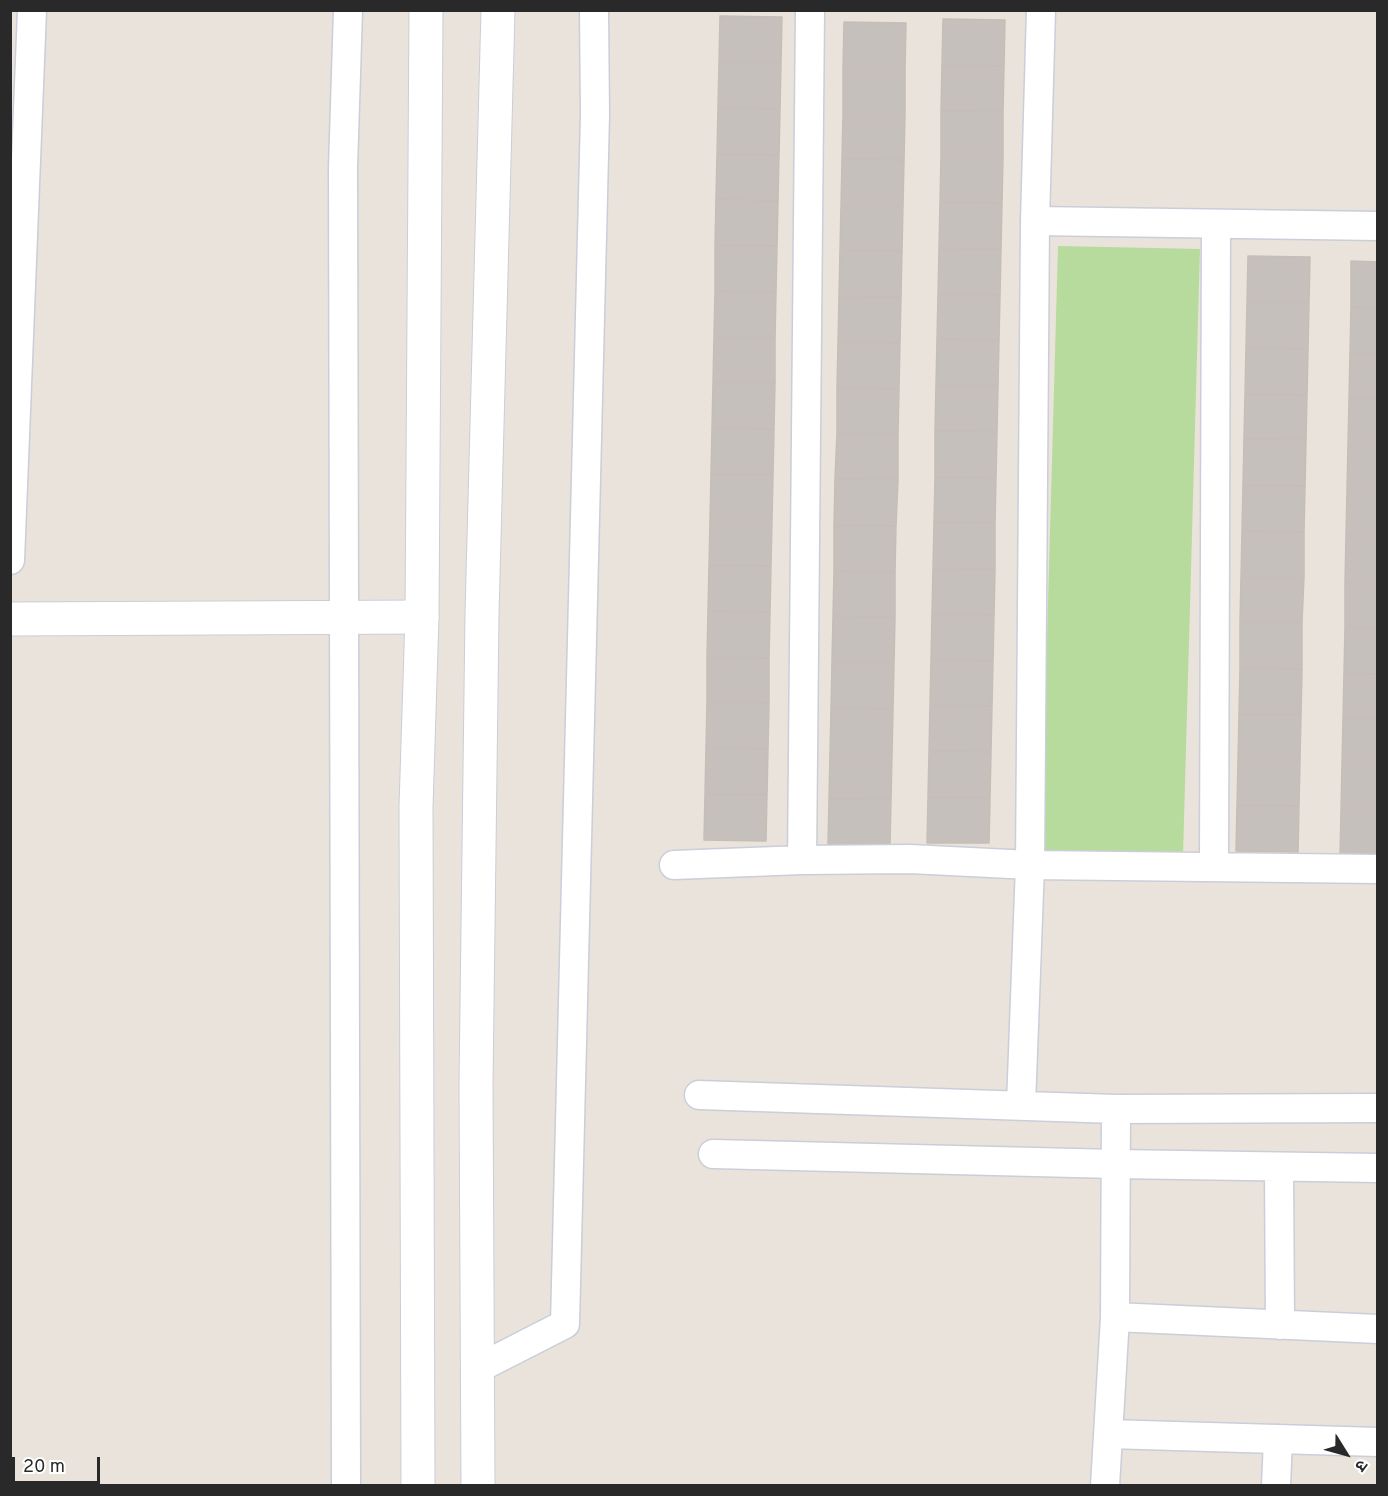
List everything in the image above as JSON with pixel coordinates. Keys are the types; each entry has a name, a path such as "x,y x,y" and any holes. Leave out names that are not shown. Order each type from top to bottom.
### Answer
{"main road":[{"path":"418,1485 416,807 422,617 426,10"},
{"path":"478,1485 476,1084 482,614 498,10"},
{"path":"10,620 422,617"}],"street":[{"path":"10,560 14,364 32,10"},
{"path":"346,1485 346,617 343,168 348,10"},
{"path":"477,1369 565,1324 595,115 594,10"},
{"path":"802,860 810,10"},
{"path":"1021,1106 1030,865 1035,221 1041,10"},
{"path":"1035,221 1377,226"},
{"path":"1214,866 1216,224"},
{"path":"674,865 910,859 1030,865 1377,869"},
{"path":"699,1095 1116,1109 1377,1108"},
{"path":"1105,1485 1115,1317 1116,1109"},
{"path":"712,1154 1377,1168"},
{"path":"1279,1167 1280,1325"},
{"path":"1115,1317 1377,1329"},
{"path":"1108,1434 1377,1442"},
{"path":"1276,1485 1278,1439"}],"green space":[{"path":"1058,246 1200,249 1183,855 1041,852"}],"building":[{"path":"720,16 782,17 781,63 719,62"},
{"path":"943,19 1005,20 1004,66 942,65"},
{"path":"844,22 906,23 905,68 843,68"},
{"path":"719,62 781,63 780,109 718,108"},
{"path":"942,65 1004,66 1003,112 941,111"},
{"path":"843,68 905,68 905,114 843,114"},
{"path":"718,108 780,109 779,155 717,154"},
{"path":"941,111 1003,112 1003,157 941,157"},
{"path":"843,114 905,114 904,160 842,159"},
{"path":"717,154 779,155 778,201 716,199"},
{"path":"941,157 1003,157 1002,203 940,202"},
{"path":"842,159 904,160 903,205 841,205"},
{"path":"716,199 778,201 777,246 715,245"},
{"path":"940,202 1002,203 1001,249 939,248"},
{"path":"841,205 903,205 902,251 840,250"},
{"path":"715,245 777,246 776,292 715,291"},
{"path":"939,248 1001,249 1000,295 938,294"},
{"path":"840,250 902,251 901,297 839,296"},
{"path":"1248,256 1310,257 1309,303 1247,302"},
{"path":"1351,261 1378,262 1378,308 1351,307"},
{"path":"715,291 776,292 775,338 714,337"},
{"path":"938,294 1000,295 999,340 937,339"},
{"path":"839,296 901,297 900,343 838,342"},
{"path":"1247,302 1309,303 1308,349 1246,348"},
{"path":"1351,307 1378,308 1378,353 1350,353"},
{"path":"714,337 775,338 775,383 713,382"},
{"path":"937,339 999,340 998,386 936,385"},
{"path":"838,342 900,343 899,389 837,388"},
{"path":"1246,348 1308,349 1307,395 1245,394"},
{"path":"1350,353 1378,353 1378,399 1349,399"},
{"path":"713,382 775,383 774,429 712,428"},
{"path":"936,385 998,386 997,432 935,431"},
{"path":"837,388 899,389 898,434 837,433"},
{"path":"1245,394 1307,395 1306,440 1244,439"},
{"path":"1349,399 1378,399 1378,445 1348,445"},
{"path":"712,428 774,429 773,475 711,474"},
{"path":"935,431 997,432 996,478 935,477"},
{"path":"837,433 898,434 898,480 835,479"},
{"path":"1244,439 1306,440 1305,486 1243,485"},
{"path":"1348,445 1378,445 1378,491 1347,491"},
{"path":"711,474 773,475 772,520 710,520"},
{"path":"935,477 996,478 995,523 934,522"},
{"path":"835,479 898,480 896,526 834,525"},
{"path":"1243,485 1305,486 1304,532 1242,531"},
{"path":"1347,491 1378,491 1378,536 1346,536"},
{"path":"710,520 772,520 771,566 709,565"},
{"path":"934,522 995,523 995,569 933,568"},
{"path":"834,525 896,526 895,572 834,571"},
{"path":"1242,531 1304,532 1304,577 1241,577"},
{"path":"1346,536 1378,536 1378,582 1345,582"},
{"path":"709,565 771,566 770,612 708,611"},
{"path":"933,568 995,569 994,615 932,614"},
{"path":"834,571 895,572 895,617 833,616"},
{"path":"1241,577 1304,577 1302,623 1240,622"},
{"path":"1345,582 1378,582 1378,628 1345,627"},
{"path":"708,611 770,612 769,658 707,657"},
{"path":"932,614 994,615 993,661 931,660"},
{"path":"833,616 895,617 894,663 832,662"},
{"path":"1240,622 1302,623 1302,669 1240,668"},
{"path":"1345,627 1378,628 1378,674 1344,673"},
{"path":"707,657 769,658 769,703 707,702"},
{"path":"931,660 993,661 992,706 930,705"},
{"path":"832,662 894,663 893,709 831,708"},
{"path":"1240,668 1302,669 1301,715 1239,714"},
{"path":"1344,673 1378,674 1378,719 1343,719"},
{"path":"707,702 769,703 768,749 706,748"},
{"path":"930,705 992,706 991,752 929,751"},
{"path":"831,708 893,709 892,754 830,754"},
{"path":"1239,714 1301,715 1300,760 1238,760"},
{"path":"1343,719 1378,719 1378,765 1342,765"},
{"path":"706,748 768,749 767,795 705,794"},
{"path":"929,751 991,752 990,798 928,797"},
{"path":"830,754 892,754 891,800 829,799"},
{"path":"1238,760 1300,760 1299,806 1237,805"},
{"path":"1342,765 1378,765 1378,811 1341,811"},
{"path":"705,794 767,795 766,841 704,840"},
{"path":"928,797 990,798 989,843 927,843"},
{"path":"829,799 891,800 890,846 828,845"},
{"path":"1237,805 1299,806 1298,852 1236,851"},
{"path":"1341,811 1378,811 1378,857 1340,856"}]}
